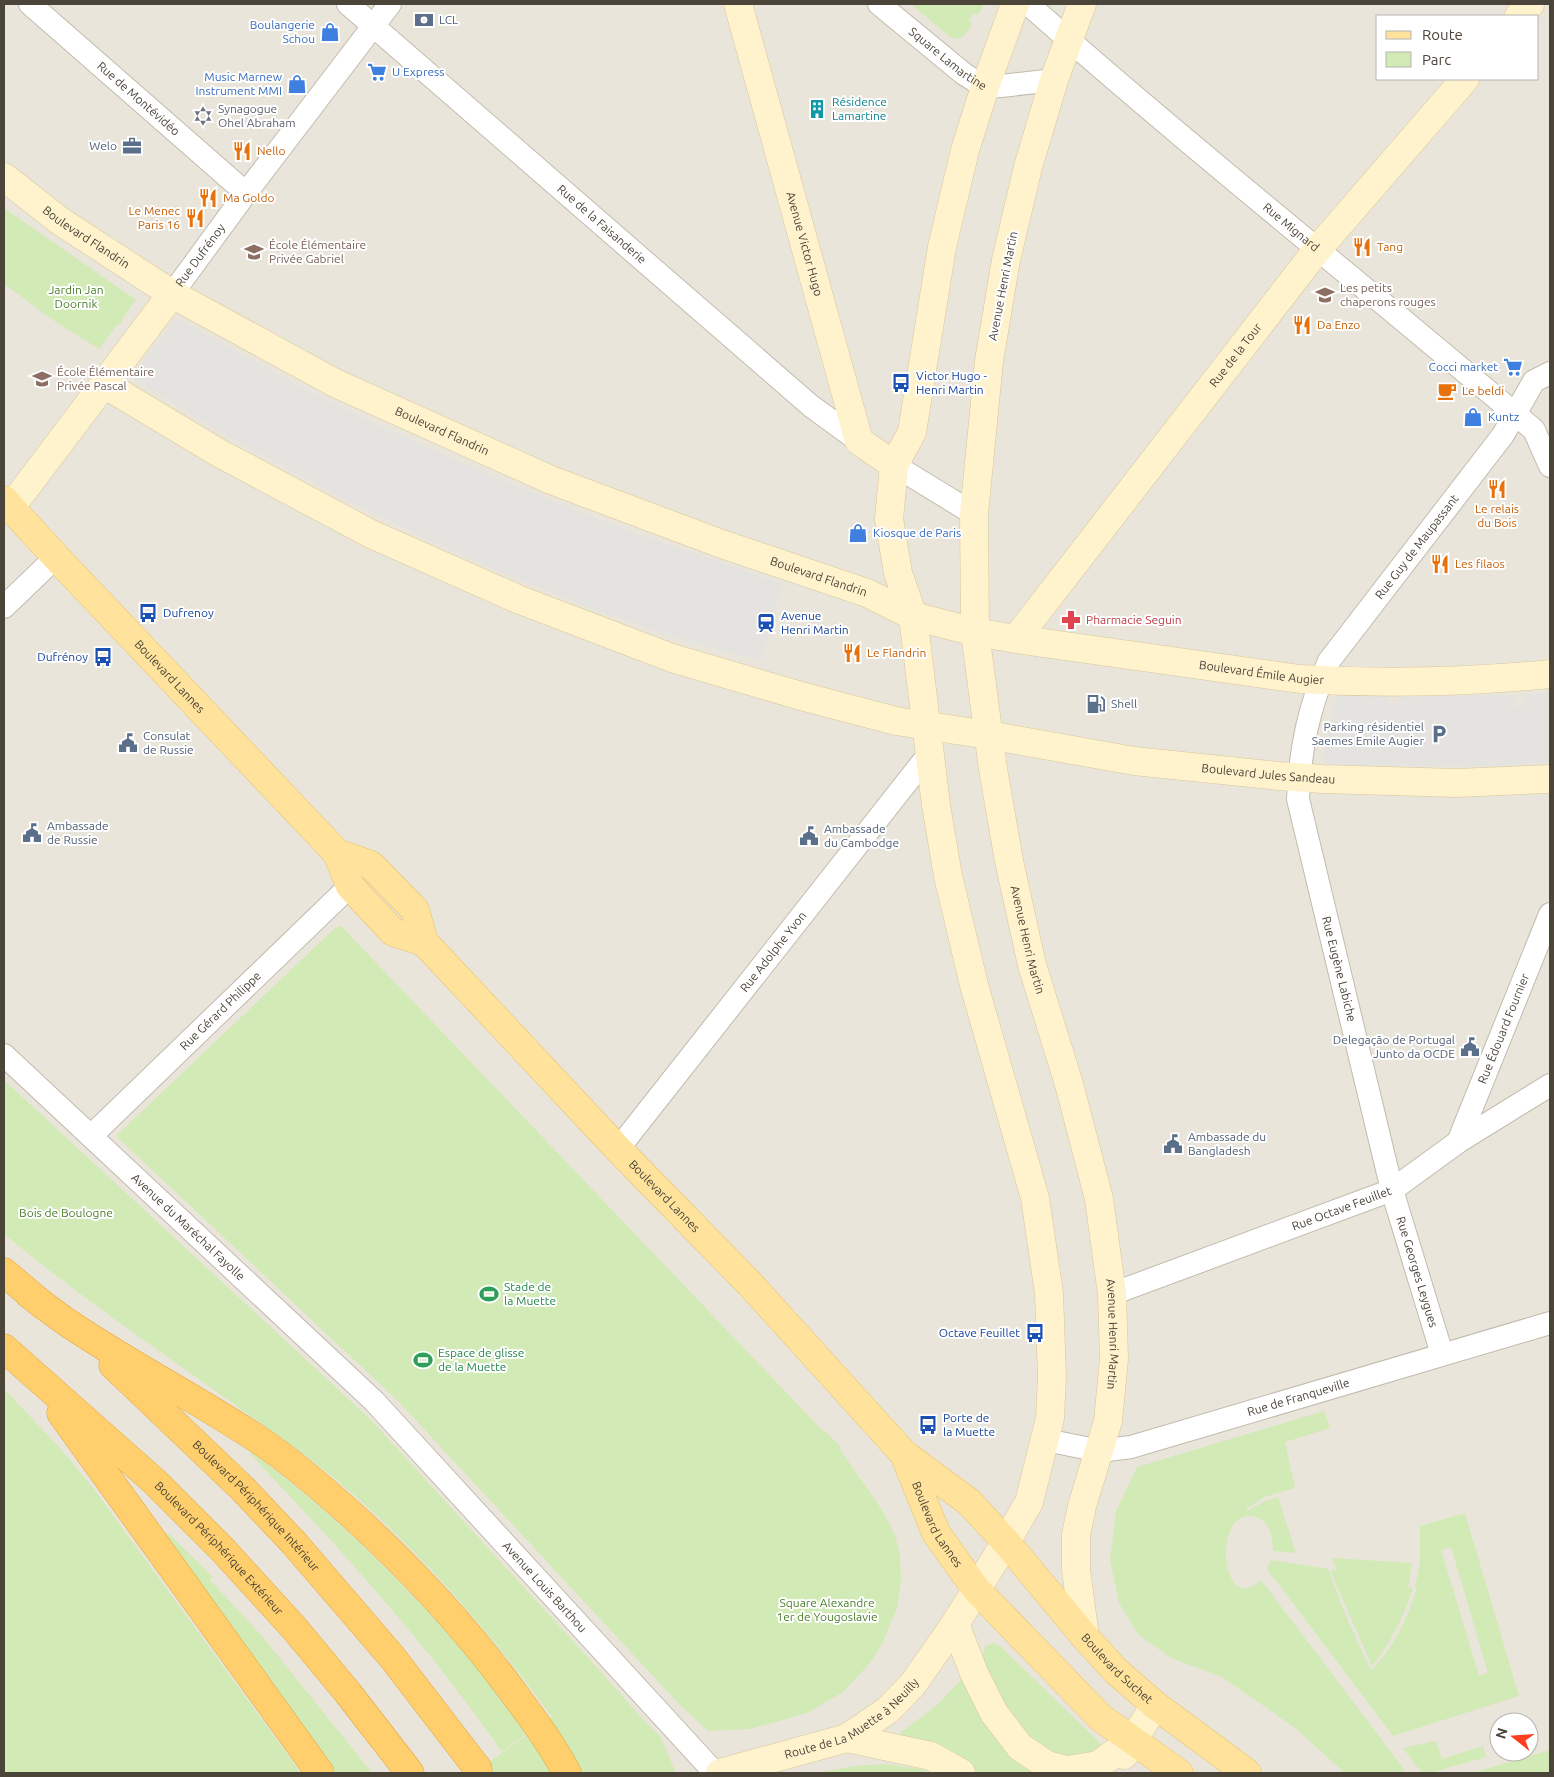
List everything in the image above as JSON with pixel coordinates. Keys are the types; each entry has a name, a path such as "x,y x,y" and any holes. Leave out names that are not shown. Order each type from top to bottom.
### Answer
{"highway":[{"name":"Boulevard Périphérique Intérieur","path":"4,1272 124,1374 243,1488 294,1543 392,1657 478,1769"},
{"path":"29,1294 103,1346 203,1404 261,1441 310,1478 380,1540 462,1627 492,1663 536,1723 567,1773"},
{"path":"4,1348 43,1390 69,1424 320,1773"},
{"name":"Boulevard Périphérique Extérieur","path":"4,1348 155,1482 223,1550 307,1643 410,1773"}],"main road":[{"name":"Avenue Victor Hugo","path":"738,4 858,442"},
{"path":"1006,1542 1029,1502 1050,1418 1052,1376 1049,1293 1035,1198 969,967 948,876 929,754 913,616 898,573 889,519 894,465 912,432 942,247 965,150 1015,4"},
{"name":"Avenue Henri Martin","path":"1082,4 1054,80 1028,167 1006,260 989,361 974,514 975,632 988,735 1008,861 1032,965 1069,1084 1100,1199 1112,1294 1114,1359 1108,1421 1082,1506 1076,1535 1076,1570 1085,1636"},
{"path":"1520,15 1530,4"},
{"name":"Rue de la Tour","path":"1016,639 1317,250 1464,80"},
{"name":"Boulevard Flandrin","path":"4,177 60,221 172,294 335,383 552,480 720,543 867,593 913,616 975,632"},
{"name":"Rue Dufrénoy","path":"7,503 104,384 172,294"},
{"path":"104,384 219,454 371,534 520,600 672,658 891,720 926,726"},
{"path":"858,442 894,465"},
{"name":"Boulevard Lannes","path":"7,503 337,853 350,886 393,932 424,942"},
{"name":"Boulevard Émile Augier","path":"975,632 1300,679 1383,682 1471,680 1550,674"},
{"name":"Boulevard Jules Sandeau","path":"926,726 1134,760 1299,778 1456,783 1550,779"},
{"name":"Boulevard Lannes","path":"337,853 371,864 414,910 424,942 618,1149 750,1284 904,1454 970,1502 1006,1542"},
{"name":"Boulevard Lannes","path":"904,1454 936,1533 976,1589"},
{"name":"Route de La Muette à Neuilly","path":"720,1773 848,1738 888,1710 913,1684 955,1624 1006,1542"},
{"name":"Boulevard Suchet","path":"1006,1542 1116,1672 1155,1705 1247,1773"},
{"path":"976,1589 1101,1718 1179,1773"},
{"path":"955,1624 974,1673 994,1713 1020,1747 1047,1765 1067,1770 1098,1765 1133,1740"},
{"path":"1113,1773 1155,1705"},
{"path":"848,1738 931,1756 961,1773"}],"street":[{"name":"Rue de Montévidéo","path":"30,4 246,193"},
{"name":"Rue de la Faisanderie","path":"348,4 811,406 858,442"},
{"name":"Rue Dufrénoy","path":"172,294 246,193 390,4"},
{"name":"Square Lamartine","path":"879,4 964,74 985,87 1054,80"},
{"name":"Rue Mignard","path":"1028,4 1317,250 1534,430 1550,466"},
{"name":"Rue Guy de Maupassant","path":"1299,778 1300,758 1314,698 1329,661 1503,435 1534,381 1550,373"},
{"path":"894,465 974,514"},
{"path":"4,608 56,557"},
{"name":"Rue Adolphe Yvon","path":"618,1149 929,754"},
{"name":"Rue Eugène Labiche","path":"1299,778 1298,799 1392,1190"},
{"name":"Rue Gérard Philippe","path":"91,1136 350,886"},
{"name":"Rue Édouard Fournier","path":"1458,1142 1550,914"},
{"name":"Avenue du Maréchal Fayolle","path":"4,1055 374,1401"},
{"name":"Rue Octave Feuillet","path":"1112,1294 1392,1190 1458,1142 1550,1085"},
{"name":"Rue Georges Leygues","path":"1392,1190 1442,1354"},
{"name":"Rue de Franqueville","path":"1046,1440 1100,1451 1131,1447 1442,1354 1550,1324"},
{"name":"Avenue Louis Barthou","path":"374,1401 714,1773"}],"shaded area":[{"path":"4,4 1550,4 1550,1773 4,1773"},
{"path":"176,319 323,398 496,478 613,525 782,584 761,661 683,640 593,609 506,574 448,549 335,494 224,434 134,379 134,374"},
{"name":"Parking résidentiel Saemes Emile Augier","path":"1550,692 1550,762 1493,766 1327,765 1322,760 1336,699 1341,696 1385,696 1392,706 1400,701 1398,697 1517,695 1513,706 1521,709 1527,694"}],"green space":[{"path":"911,4 984,4 978,15 974,13 969,20 972,23 966,34 953,38"},
{"name":"Jardin Jan Doornik","path":"4,208 136,300 121,323 116,326 99,349 56,322 4,284"},
{"name":"Stade de la Muette","path":"341,926 823,1431 841,1447 839,1448 882,1510 895,1535 900,1555 901,1582 897,1608 883,1642 871,1662 843,1692 807,1713 750,1729 708,1731 679,1704 398,1401 116,1136 335,928"},
{"name":"Bois de Boulogne","path":"4,1080 370,1419 660,1736 676,1773 474,1773 552,1717 477,1621 423,1561 365,1505 309,1458 87,1299 4,1234"},
{"path":"4,1389 59,1447 93,1488 301,1773 4,1773"},
{"path":"1324,1411 1330,1428 1285,1442 1295,1488 1264,1497 1246,1509 1247,1511 1265,1501 1278,1497 1296,1553 1273,1551 1269,1528 1266,1524 1258,1518 1243,1517 1233,1525 1227,1540 1226,1557 1229,1573 1236,1585 1247,1588 1261,1580 1405,1773 1345,1773 1295,1728 1222,1677 1171,1658 1138,1634 1119,1603 1110,1560 1116,1511 1137,1467"},
{"path":"251,1452 321,1508 408,1591 480,1672 526,1734 502,1752 474,1712 413,1635 350,1561 250,1454"},
{"path":"1465,1513 1519,1696 1393,1736 1267,1569 1271,1560 1328,1569 1346,1616 1371,1671 1399,1632 1417,1588 1415,1587 1420,1562 1420,1526","holes":["1451,1547 1488,1673 1479,1676 1441,1550"]},
{"path":"166,1534 169,1534 212,1576 210,1580 261,1635 372,1773 334,1773 212,1604"},
{"path":"1332,1558 1412,1563 1408,1587 1413,1588 1401,1620 1391,1639 1372,1666 1330,1570 1337,1571"},
{"path":"994,1643 1000,1646 1101,1744 1098,1752 1060,1757 1018,1729 990,1682 983,1654 985,1646"},
{"path":"961,1680 964,1680 1038,1773 971,1773 899,1736 901,1732 936,1706"},
{"path":"1436,1741 1442,1759 1483,1746 1486,1757 1430,1773 1422,1773 1403,1748"},
{"path":"1550,1750 1550,1773 1472,1773 1509,1762 1539,1762 1539,1753"},
{"path":"885,1764 921,1769 929,1773 815,1773 855,1766"}],"place":[{"name":"LCL","path":"424,20"},
{"name":"Boulangerie Schou","path":"330,32"},
{"name":"U Express","path":"377,72"},
{"name":"Music Marnew Instrument MMI","path":"297,84"},
{"name":"Résidence Lamartine","path":"817,109"},
{"name":"Synagogue Ohel Abraham","path":"203,116"},
{"name":"Welo","path":"132,146"},
{"name":"Nello","path":"242,151"},
{"name":"Ma Goldo","path":"208,198"},
{"name":"Le Menec Paris 16","path":"195,218"},
{"name":"Tang","path":"1362,247"},
{"name":"École Élémentaire Privée Gabriel","path":"254,252"},
{"name":"Les petits chaperons rouges","path":"1325,295"},
{"name":"Da Enzo","path":"1302,325"},
{"name":"Cocci market","path":"1513,367"},
{"name":"École Élémentaire Privée Pascal","path":"42,379"},
{"name":"Victor Hugo - Henri Martin","path":"901,383"},
{"name":"Le beldi","path":"1447,391"},
{"name":"Kuntz","path":"1473,417"},
{"name":"Le relais du Bois","path":"1497,489"},
{"name":"Kiosque de Paris","path":"858,533"},
{"name":"Les filaos","path":"1440,564"},
{"name":"Dufrenoy","path":"148,613"},
{"name":"Pharmacie Seguin","path":"1071,620"},
{"name":"Avenue Henri Martin","path":"766,623"},
{"name":"Le Flandrin","path":"852,653"},
{"name":"Dufrénoy","path":"103,657"},
{"name":"Shell","path":"1096,704"},
{"name":"Parking résidentiel Saemes Emile Augier","path":"1439,734"},
{"name":"Consulat de Russie","path":"128,743"},
{"name":"Ambassade de Russie","path":"32,833"},
{"name":"Ambassade du Cambodge","path":"809,836"},
{"name":"Delegação de Portugal Junto da OCDE","path":"1470,1047"},
{"name":"Ambassade du Bangladesh","path":"1173,1144"},
{"name":"Stade de la Muette","path":"489,1294"},
{"name":"Octave Feuillet","path":"1035,1333"},
{"name":"Espace de glisse de la Muette","path":"423,1360"},
{"name":"Porte de la Muette","path":"928,1425"}],"park label":[{"name":"Square Alexandre 1er de Yougoslavie","path":"827,1610"}]}
